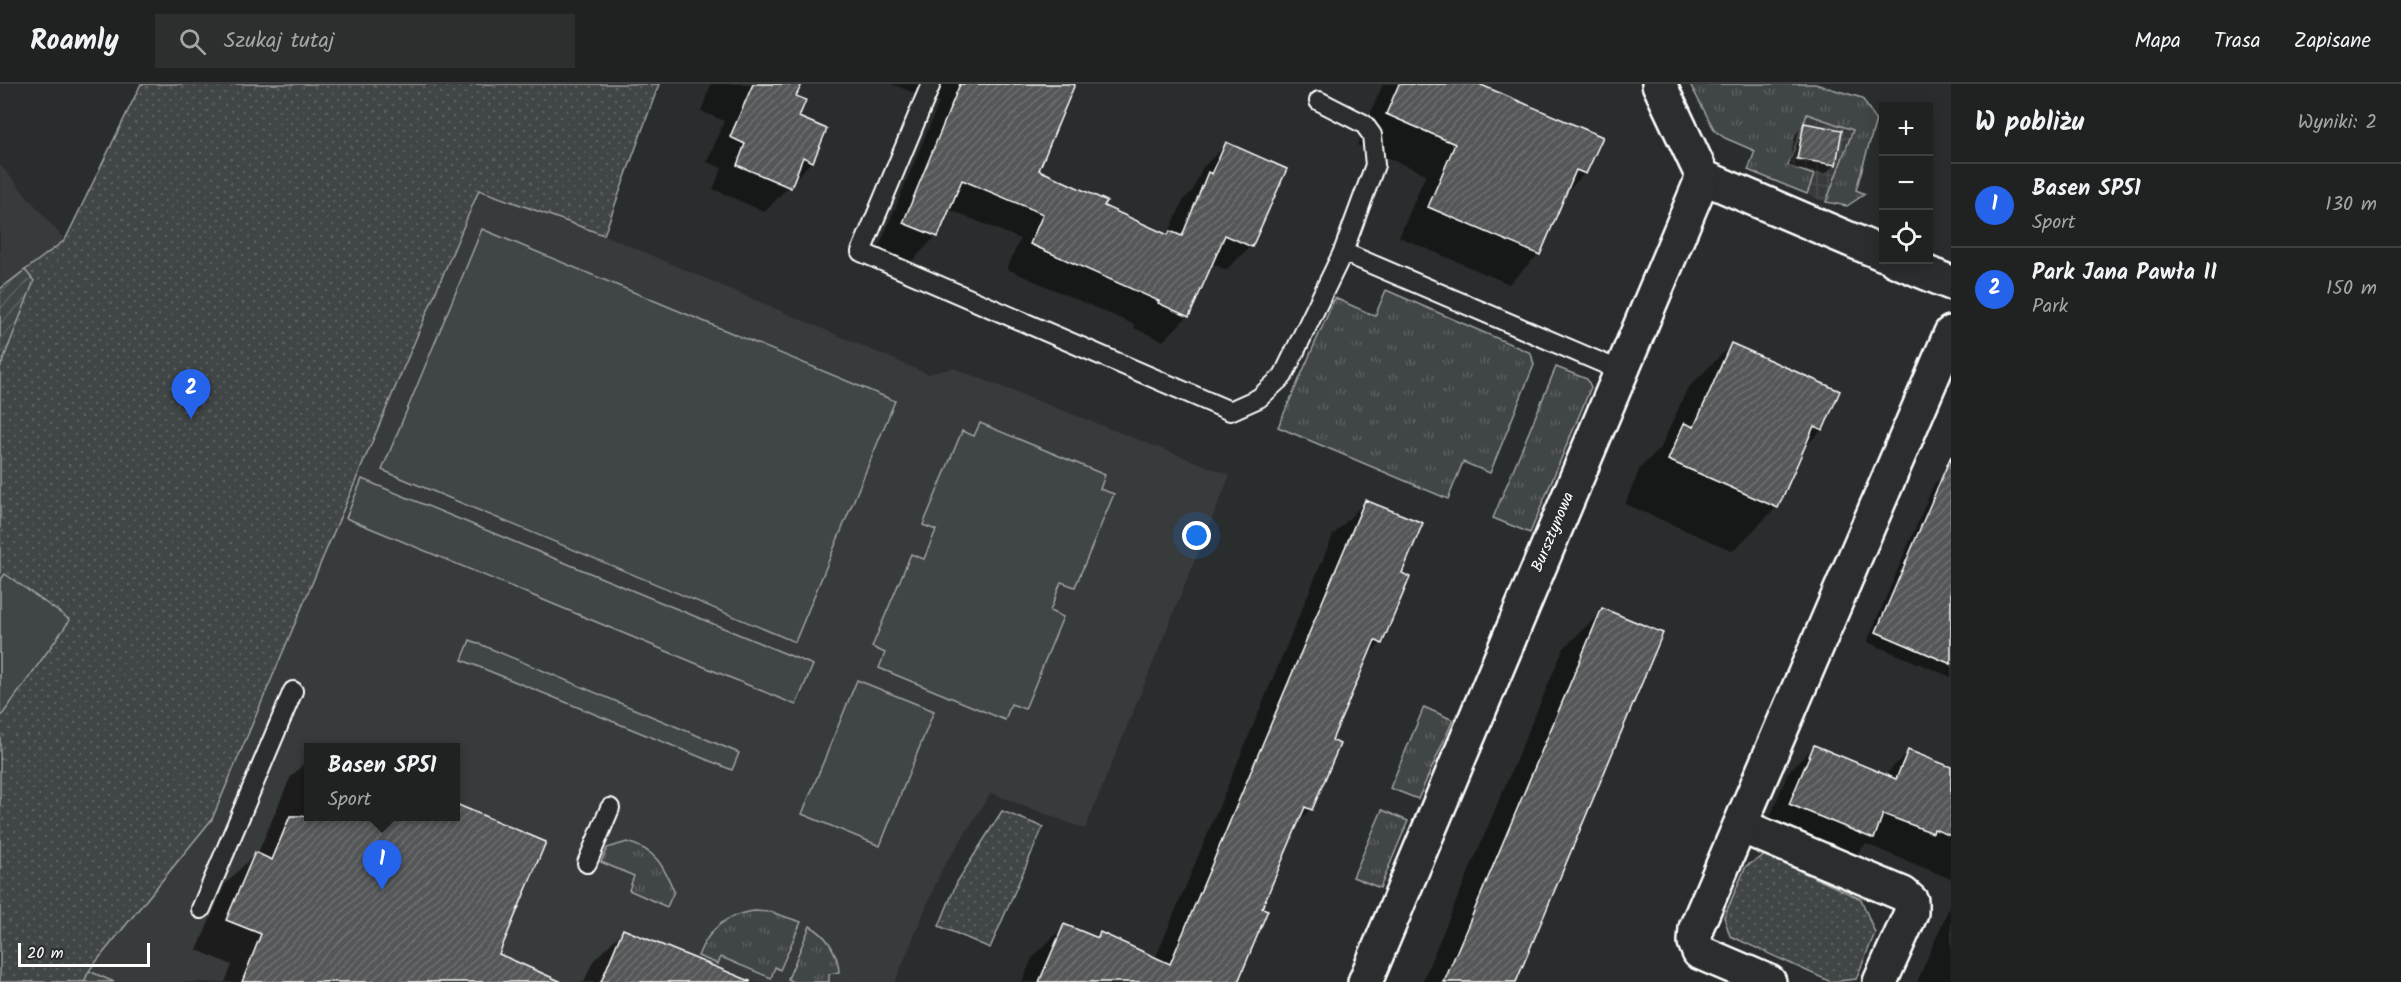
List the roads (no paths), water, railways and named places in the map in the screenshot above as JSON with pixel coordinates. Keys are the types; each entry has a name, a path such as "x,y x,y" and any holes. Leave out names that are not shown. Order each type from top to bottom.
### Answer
{"street":[{"path":"1659,84 1703,177 1879,253"},
{"name":"Bursztynowa","path":"1365,982 1703,177"},
{"path":"1905,264 1951,283"},
{"path":"1769,982 1699,952 1695,942 1696,928 1951,333"},
{"path":"1741,826 1903,894 1911,901 1911,913 1880,982"}],"lane":[{"path":"931,84 861,252 1230,411 1259,398 1283,376 1343,252 1375,165 1372,135 1364,124 1319,101"},
{"path":"1343,252 1621,371"},
{"path":"201,909 293,691"},
{"path":"587,863 610,808"}],"place":[{"name":"Park Jana Pawła II","path":"191,419"},
{"name":"Basen SP51","path":"382,890"}]}
